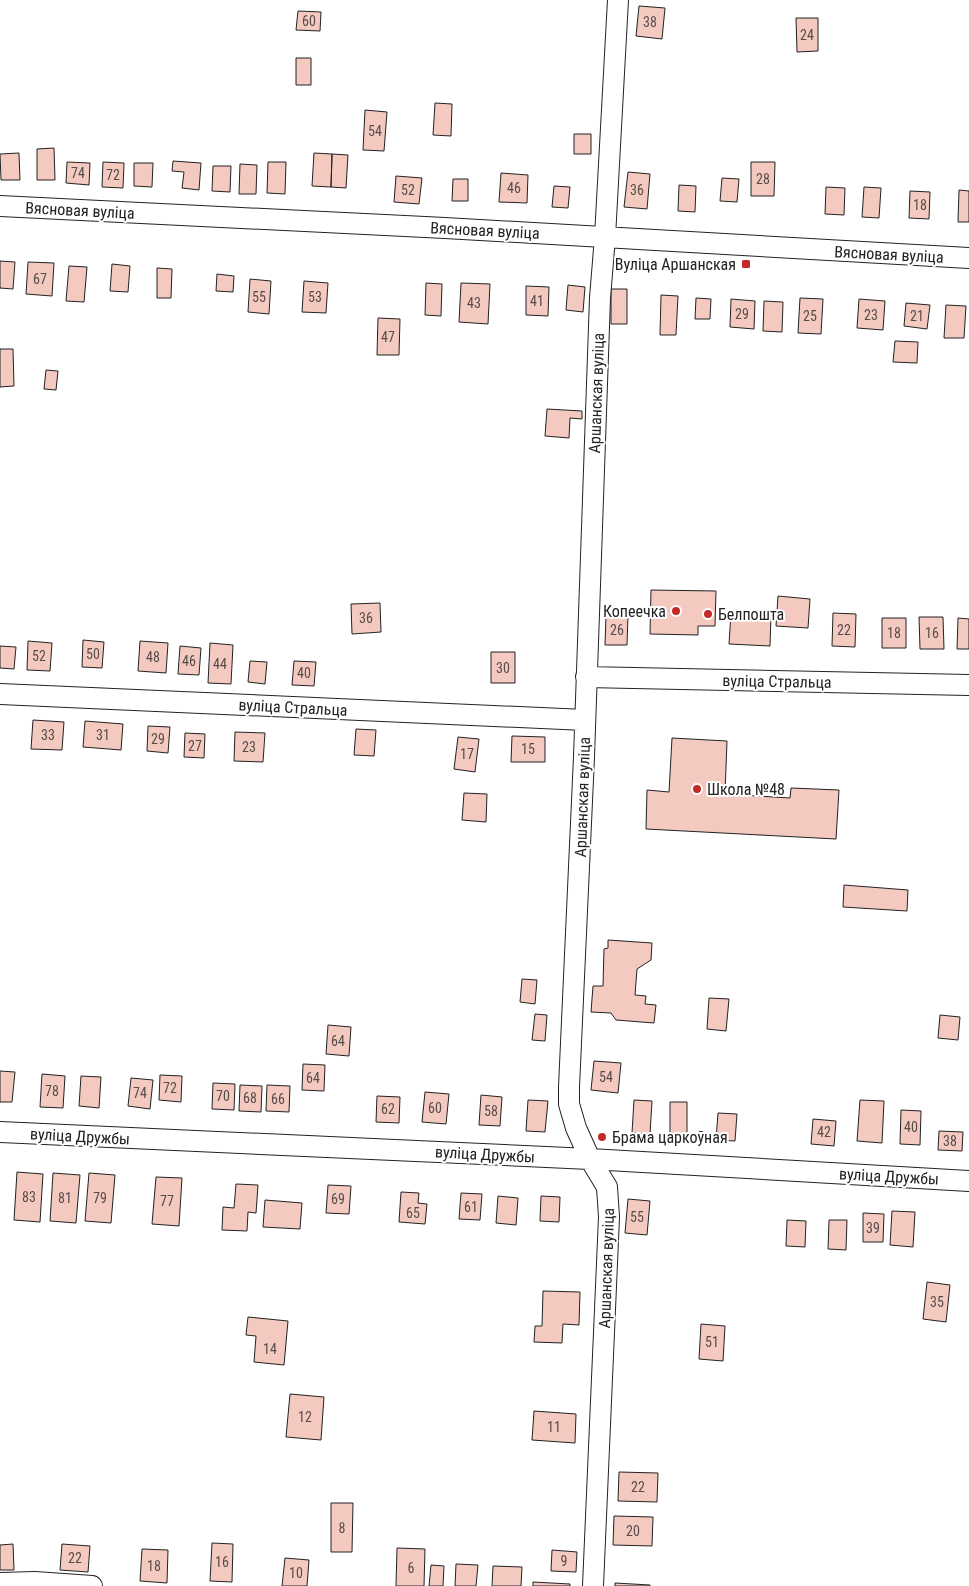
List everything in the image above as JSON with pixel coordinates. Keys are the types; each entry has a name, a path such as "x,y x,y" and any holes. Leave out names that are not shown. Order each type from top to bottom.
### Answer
{"street":[{"name":"Аршанская вуліца","path":"593,1586 609,1217 607,1187 590,1159 576,1128 569,1104 600,298 618,0"},
{"name":"Вясновая вуліца","path":"0,206 969,258"},
{"name":"вуліца Стральца","path":"586,677 969,686"},
{"name":"вуліца Стральца","path":"0,694 585,720"},
{"name":"вуліца Дружбы","path":"0,1132 590,1159 969,1181"},
{"path":"0,1583 35,1582 92,1586"}],"building":[{"path":"639,6 665,8 662,39 636,36"},
{"path":"298,11 321,12 320,31 296,30"},
{"path":"796,18 818,18 818,51 797,52"},
{"path":"296,58 311,58 311,85 296,85"},
{"path":"435,103 452,104 451,136 433,135"},
{"path":"365,110 387,112 384,151 363,150"},
{"path":"574,134 591,134 591,154 574,154"},
{"path":"54,148 55,180 37,180 37,149"},
{"path":"19,153 20,180 1,180 0,154"},
{"path":"314,153 332,154 331,187 312,186"},
{"path":"332,154 348,155 346,188 331,187"},
{"path":"173,161 201,163 199,190 182,188 184,172 172,171"},
{"path":"67,162 90,163 89,185 66,183"},
{"path":"103,162 124,163 123,188 102,187"},
{"path":"268,162 286,162 285,194 267,193"},
{"path":"751,162 775,162 774,196 751,196"},
{"path":"134,163 153,163 152,187 134,186"},
{"path":"240,164 257,165 256,194 239,194"},
{"path":"213,166 231,166 230,192 212,191"},
{"path":"628,172 650,174 647,209 624,207"},
{"path":"501,173 528,175 527,203 499,202"},
{"path":"396,176 422,178 419,204 394,202"},
{"path":"722,178 739,179 737,202 720,201"},
{"path":"453,179 468,179 468,201 452,201"},
{"path":"679,185 696,186 695,212 678,211"},
{"path":"554,186 570,187 568,208 552,207"},
{"path":"826,187 845,188 844,215 825,214"},
{"path":"864,187 881,188 879,218 862,217"},
{"path":"959,190 969,191 969,222 958,222"},
{"path":"910,191 930,192 929,219 909,218"},
{"path":"0,261 15,262 13,289 0,288"},
{"path":"28,262 54,263 52,296 26,294"},
{"path":"112,264 130,266 128,292 110,291"},
{"path":"69,266 87,267 84,302 66,301"},
{"path":"157,268 172,269 171,298 157,298"},
{"path":"217,274 234,276 233,292 216,291"},
{"path":"250,279 271,281 269,314 248,312"},
{"path":"304,281 328,283 326,313 302,312"},
{"path":"426,283 442,284 441,316 425,315"},
{"path":"461,283 490,284 488,324 459,322"},
{"path":"568,285 585,287 583,312 566,310"},
{"path":"526,286 549,287 548,316 526,315"},
{"path":"611,289 627,289 627,324 611,324"},
{"path":"661,295 678,296 676,335 660,335"},
{"path":"696,298 711,299 710,319 695,319"},
{"path":"800,298 823,299 821,334 798,333"},
{"path":"731,299 755,301 754,329 730,327"},
{"path":"859,299 885,301 883,330 857,328"},
{"path":"764,301 783,302 782,332 763,331"},
{"path":"906,303 930,305 927,329 904,326"},
{"path":"946,305 966,306 964,338 944,338"},
{"path":"378,318 400,319 399,355 377,355"},
{"path":"895,341 918,342 917,363 893,362"},
{"path":"0,349 13,349 14,386 0,387"},
{"path":"46,370 58,371 56,390 44,389"},
{"path":"547,409 582,411 582,419 570,418 569,438 545,436"},
{"path":"651,590 716,591 715,626 698,626 698,635 650,634"},
{"path":"778,596 810,599 808,628 776,626"},
{"path":"380,603 381,632 352,634 351,604"},
{"path":"731,613 771,615 770,646 729,644"},
{"path":"833,613 856,614 855,647 832,646"},
{"path":"606,615 628,615 627,645 605,645"},
{"path":"919,617 943,617 944,649 920,649"},
{"path":"882,618 906,618 906,648 882,648"},
{"path":"958,618 969,619 969,649 957,649"},
{"path":"83,640 104,642 102,668 82,667"},
{"path":"28,641 52,643 50,671 27,670"},
{"path":"140,641 168,643 166,673 138,671"},
{"path":"210,643 233,645 231,684 208,683"},
{"path":"0,646 16,647 14,669 0,668"},
{"path":"180,646 201,648 199,675 178,674"},
{"path":"491,652 515,652 515,683 491,683"},
{"path":"250,661 267,662 265,684 248,682"},
{"path":"294,661 316,662 314,686 292,685"},
{"path":"33,720 64,722 62,750 31,749"},
{"path":"85,721 123,724 121,750 83,747"},
{"path":"148,726 170,727 168,753 147,751"},
{"path":"356,729 376,730 374,756 354,755"},
{"path":"235,732 265,733 263,762 234,761"},
{"path":"185,733 205,734 204,758 184,757"},
{"path":"512,736 545,737 545,762 511,762"},
{"path":"458,737 479,739 475,772 454,769"},
{"name":"Школа №48","path":"672,738 727,741 725,794 790,798 791,788 839,790 836,839 646,829 647,790 669,792"},
{"path":"464,793 487,794 486,822 462,820"},
{"path":"844,885 908,890 907,911 843,907"},
{"path":"608,940 652,943 651,960 637,969 635,995 646,996 645,1004 656,1005 654,1023 616,1020 611,1013 591,1012 593,986 603,986 604,949 608,948"},
{"path":"522,979 537,980 535,1004 520,1002"},
{"path":"709,998 729,999 726,1031 707,1029"},
{"path":"535,1014 547,1015 545,1041 532,1040"},
{"path":"940,1015 960,1017 958,1040 938,1038"},
{"path":"328,1025 351,1027 349,1056 326,1054"},
{"path":"594,1061 621,1063 618,1093 591,1090"},
{"path":"303,1064 325,1065 324,1091 302,1090"},
{"path":"0,1071 15,1072 12,1102 0,1102"},
{"path":"42,1074 65,1076 63,1108 40,1107"},
{"path":"160,1075 182,1076 181,1102 159,1100"},
{"path":"81,1076 101,1077 99,1108 79,1106"},
{"path":"131,1078 153,1080 150,1109 128,1106"},
{"path":"213,1083 235,1084 234,1110 212,1109"},
{"path":"240,1085 262,1086 261,1112 239,1111"},
{"path":"267,1085 290,1086 289,1112 266,1111"},
{"path":"425,1092 449,1094 446,1124 422,1122"},
{"path":"481,1095 502,1097 500,1126 479,1125"},
{"path":"377,1096 400,1097 399,1123 376,1122"},
{"path":"528,1100 548,1101 545,1132 526,1131"},
{"path":"634,1100 652,1101 650,1134 632,1133"},
{"path":"860,1100 884,1101 882,1143 857,1141"},
{"path":"670,1102 687,1102 687,1135 670,1135"},
{"path":"901,1110 921,1111 920,1145 900,1144"},
{"path":"718,1113 737,1114 735,1141 716,1140"},
{"path":"813,1119 836,1121 834,1146 811,1144"},
{"path":"939,1131 963,1132 962,1151 938,1150"},
{"path":"17,1172 43,1174 40,1222 14,1220"},
{"path":"53,1173 80,1175 76,1223 50,1221"},
{"path":"89,1173 115,1175 111,1223 85,1221"},
{"path":"156,1177 182,1178 179,1226 152,1224"},
{"path":"236,1184 258,1185 256,1213 248,1212 247,1231 222,1230 223,1207 234,1208"},
{"path":"328,1185 351,1186 349,1214 326,1213"},
{"path":"401,1192 419,1193 418,1203 427,1204 425,1224 399,1222"},
{"path":"461,1193 482,1194 480,1220 459,1219"},
{"path":"498,1196 518,1198 516,1225 496,1223"},
{"path":"541,1196 560,1197 559,1222 540,1221"},
{"path":"628,1199 650,1201 647,1235 625,1233"},
{"path":"265,1200 302,1203 300,1229 263,1227"},
{"path":"892,1211 915,1212 913,1247 890,1245"},
{"path":"863,1213 884,1214 883,1242 863,1242"},
{"path":"787,1220 806,1221 805,1247 786,1246"},
{"path":"829,1220 847,1220 846,1250 828,1249"},
{"path":"927,1282 950,1285 946,1322 923,1319"},
{"path":"543,1291 580,1292 579,1325 563,1324 562,1343 534,1342 535,1326 542,1326"},
{"path":"248,1317 288,1321 284,1365 254,1362 256,1336 246,1335"},
{"path":"701,1324 725,1326 723,1361 699,1359"},
{"path":"290,1394 324,1397 321,1440 286,1437"},
{"path":"534,1411 576,1414 575,1443 532,1440"},
{"path":"619,1472 658,1473 657,1502 618,1501"},
{"path":"331,1503 353,1503 352,1552 331,1552"},
{"path":"614,1516 653,1517 652,1546 613,1545"},
{"path":"212,1543 233,1544 232,1582 210,1581"},
{"path":"13,1544 14,1570 0,1570 0,1545"},
{"path":"62,1544 90,1546 88,1572 60,1570"},
{"path":"397,1548 425,1549 424,1586 396,1586"},
{"path":"142,1549 168,1550 167,1583 140,1581"},
{"path":"552,1550 577,1552 576,1572 551,1571"},
{"path":"285,1558 309,1560 307,1586 282,1586"},
{"path":"456,1564 478,1565 476,1586 455,1586"},
{"path":"431,1565 444,1566 443,1586 429,1586"},
{"path":"493,1566 522,1567 521,1586 492,1586"},
{"path":"533,1582 570,1584 570,1586 533,1586"},
{"path":"615,1583 650,1585 650,1586 615,1586"}],"place":[{"name":"Вуліца Аршанская","path":"746,264"},
{"name":"Копеечка","path":"676,611"},
{"name":"Белпошта","path":"708,614"},
{"name":"Школа №48","path":"697,789"},
{"name":"Брама царкоўная","path":"602,1137"}]}
